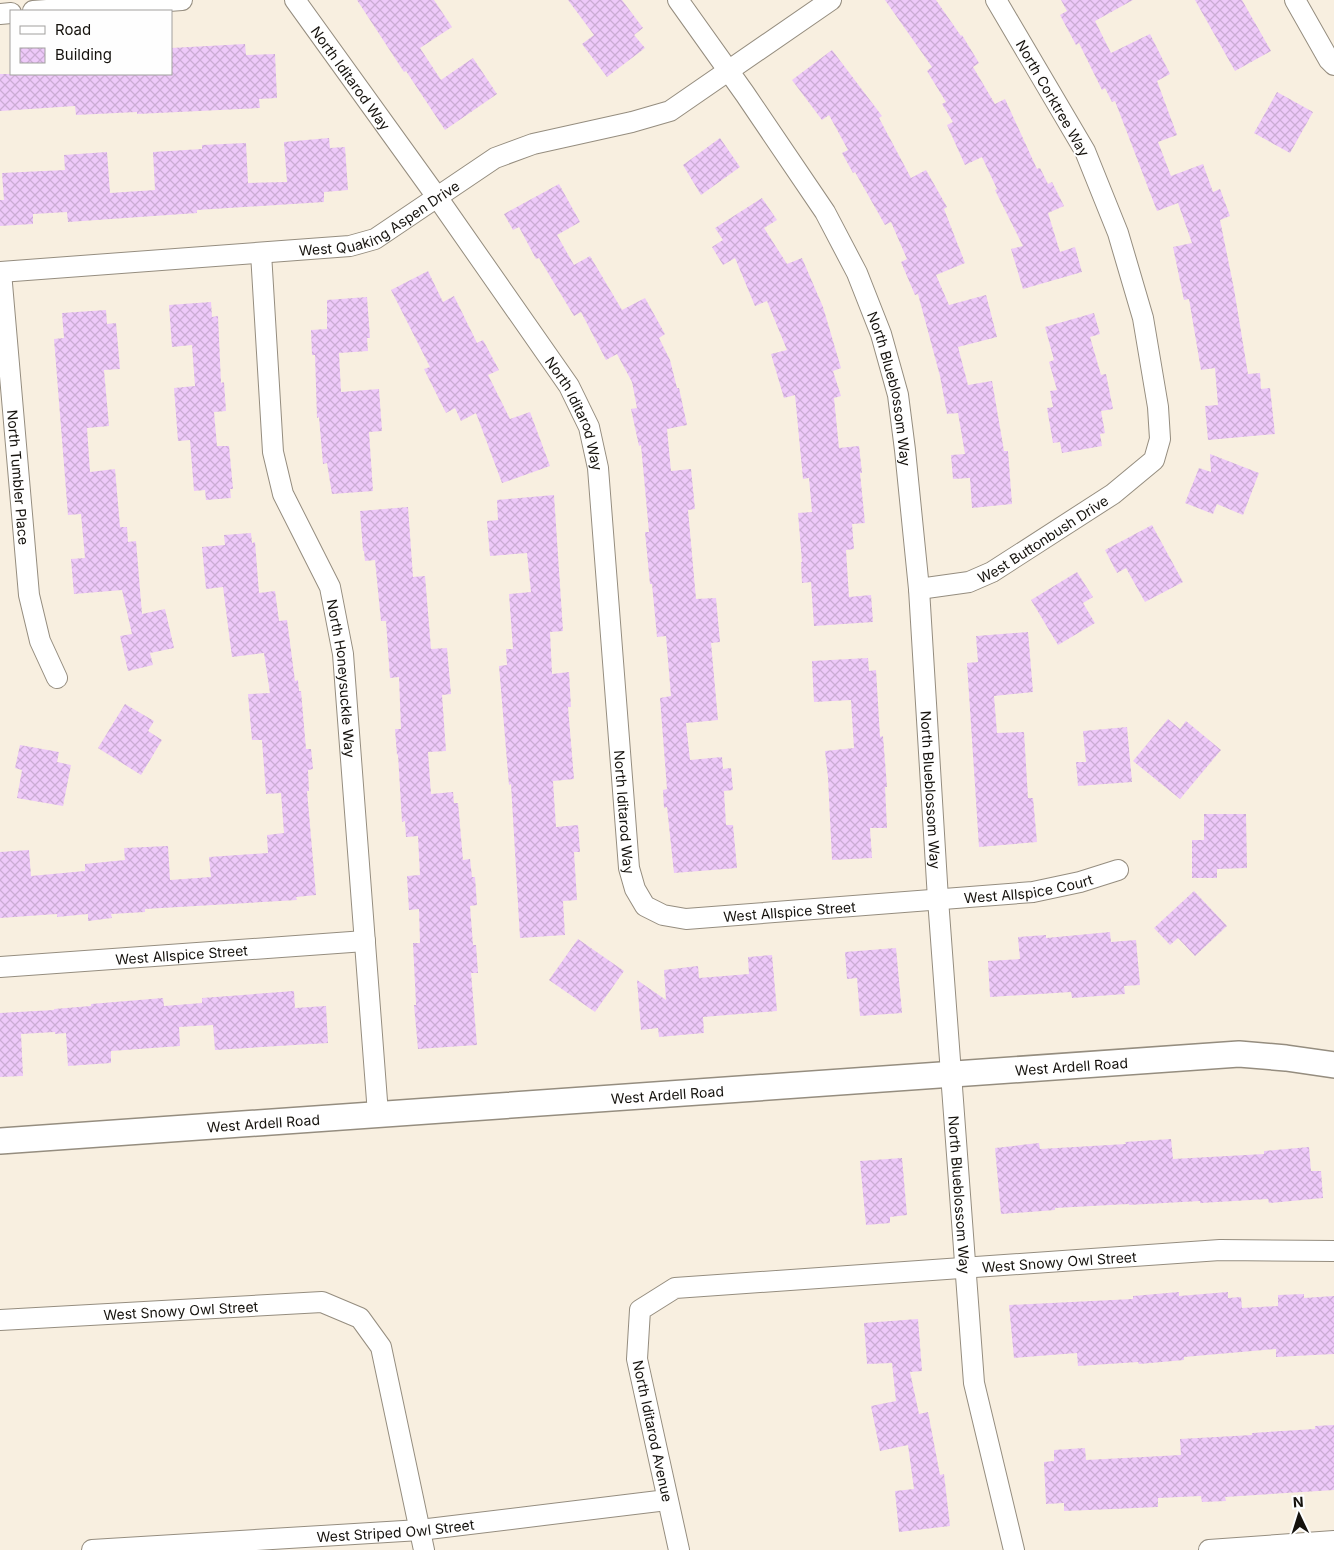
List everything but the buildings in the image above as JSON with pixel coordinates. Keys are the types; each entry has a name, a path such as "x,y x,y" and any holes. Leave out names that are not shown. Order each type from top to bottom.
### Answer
{"street":[{"path":"47,10 182,0"},
{"name":"North Iditarod Way","path":"295,0 437,197 569,386 590,427 598,468 629,868 635,890 644,906"},
{"name":"North Blueblossom Way","path":"678,0 825,212 857,273 881,334 898,395 919,589 950,1074 974,1383 1014,1550"},
{"name":"West Quaking Aspen Drive","path":"1,272 350,246 375,240 494,158 533,144 632,122 670,111 831,0"},
{"name":"North Corktree Way","path":"996,0 1085,151 1118,233 1143,318 1158,407 1160,438 1154,460"},
{"path":"1296,0 1329,60 1334,65"},
{"name":"North Honeysuckle Way","path":"261,253 273,452 283,494 330,587 343,654 378,1114"},
{"name":"North Tumbler Place","path":"1,272 29,595 40,641 57,678"},
{"name":"West Buttonbush Drive","path":"919,589 969,582 992,572 1113,494 1154,460"},
{"name":"West Allspice Court","path":"938,899 1033,892 1080,882 1118,870"},
{"name":"West Allspice Street","path":"644,906 663,914 686,919 938,899"},
{"name":"West Allspice Street","path":"0,967 365,941"},
{"name":"West Ardell Road","path":"0,1141 1239,1054 1334,1065"},
{"name":"West Snowy Owl Street","path":"640,1310 675,1288 1220,1250 1334,1251"},
{"name":"West Snowy Owl Street","path":"0,1320 322,1302 360,1318 381,1347 420,1530"},
{"name":"North Iditarod Avenue","path":"640,1310 637,1359 679,1550"},
{"name":"West Striped Owl Street","path":"92,1550 420,1530 667,1500"},
{"path":"420,1530 424,1550"},
{"path":"1209,1550 1334,1541"}]}
